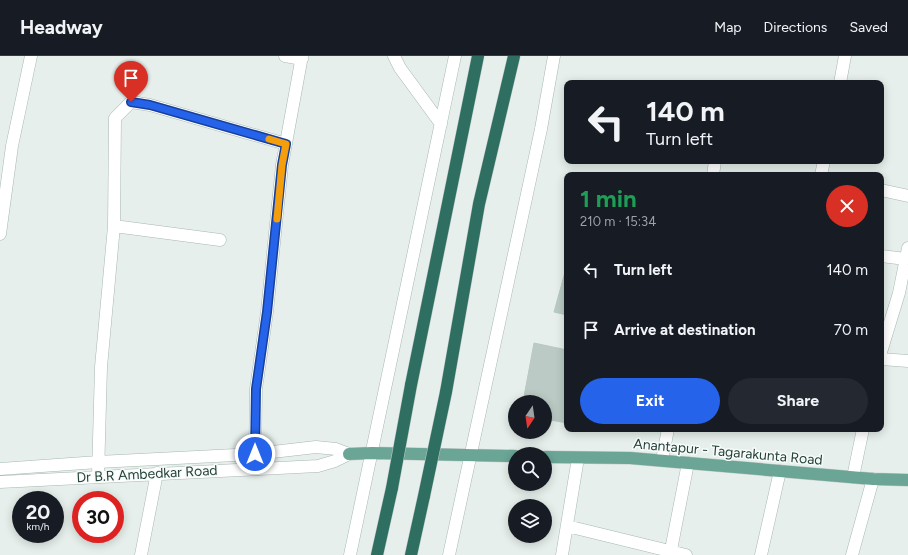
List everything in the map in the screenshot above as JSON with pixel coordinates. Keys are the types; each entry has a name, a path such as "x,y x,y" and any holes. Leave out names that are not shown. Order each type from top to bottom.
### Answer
{"highway":[{"path":"376,555 392,488 411,385 478,56"},
{"path":"411,555 446,392 480,204 514,56"}],"main road":[{"path":"349,454 372,453 508,456"},
{"name":"Anantapur - Tagarakunta Road","path":"552,457 662,460 873,479 908,480"}],"street":[{"path":"0,234 12,146 31,56"},
{"path":"255,454 256,389 267,312 282,165 302,58 285,56"},
{"path":"394,56 400,68 441,124"},
{"path":"350,555 455,56"},
{"path":"449,555 541,129 554,56"},
{"path":"841,80 845,56"},
{"path":"98,476 101,367 114,226 115,118 131,102 150,105 286,144"},
{"path":"884,191 908,196"},
{"path":"114,226 220,240"},
{"path":"884,256 907,254 899,293 884,342"},
{"path":"884,359 908,361"},
{"path":"662,460 667,432"},
{"path":"853,477 863,432"},
{"name":"Dr B.R Ambedkar Road","path":"0,470 98,462 255,454 316,447 336,449 349,454"},
{"name":"Dr B.R Ambedkar Road","path":"0,482 318,466 335,461 349,454"},
{"path":"562,555 578,458"},
{"path":"671,553 688,462"},
{"path":"761,555 780,471"},
{"path":"141,555 157,473"},
{"path":"852,555 873,479"},
{"path":"567,526 671,553 686,555"}],"building":[{"path":"564,276 564,314 554,312"},
{"path":"534,343 564,349 564,422 552,420 552,395 524,395"}],"slow traffic":[{"path":"269,139 286,144 282,165 277,219"}],"route":[{"path":"131,102 150,105 286,144 282,165 267,312 256,389 255,454"}]}
